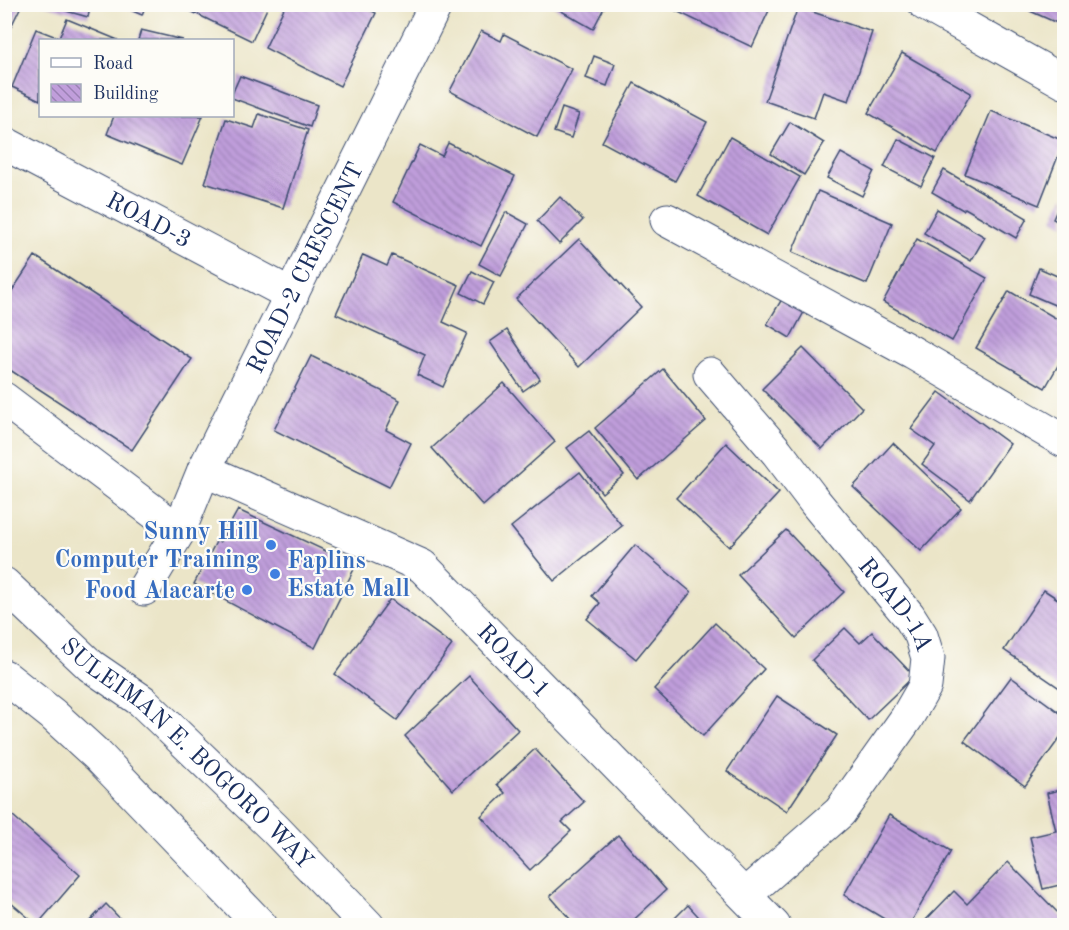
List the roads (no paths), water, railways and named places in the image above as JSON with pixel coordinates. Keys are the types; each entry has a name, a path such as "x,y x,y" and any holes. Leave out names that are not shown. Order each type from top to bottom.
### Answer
{"street":[{"name":"ROAD-2 CRESCENT","path":"144,590 179,531 204,470 436,4"},
{"path":"925,4 1065,82"},
{"name":"ROAD-3","path":"4,143 292,295"},
{"path":"667,219 913,353 1065,441"},
{"name":"ROAD-1A","path":"710,374 777,452 909,616 921,635 928,658 925,686 911,710 840,812 744,895"},
{"path":"4,399 179,531"},
{"name":"ROAD-1","path":"204,470 422,566 774,926"},
{"name":"SULEIMAN E. BOGORO WAY","path":"4,584 91,666 142,701 274,828 369,926"},
{"path":"4,676 52,714 98,756 261,926"}],"place":[{"name":"Sunny Hill Computer Training","path":"271,545"},
{"name":"Faplins Estate Mall","path":"275,574"},
{"name":"Food Alacarte","path":"247,590"}]}
